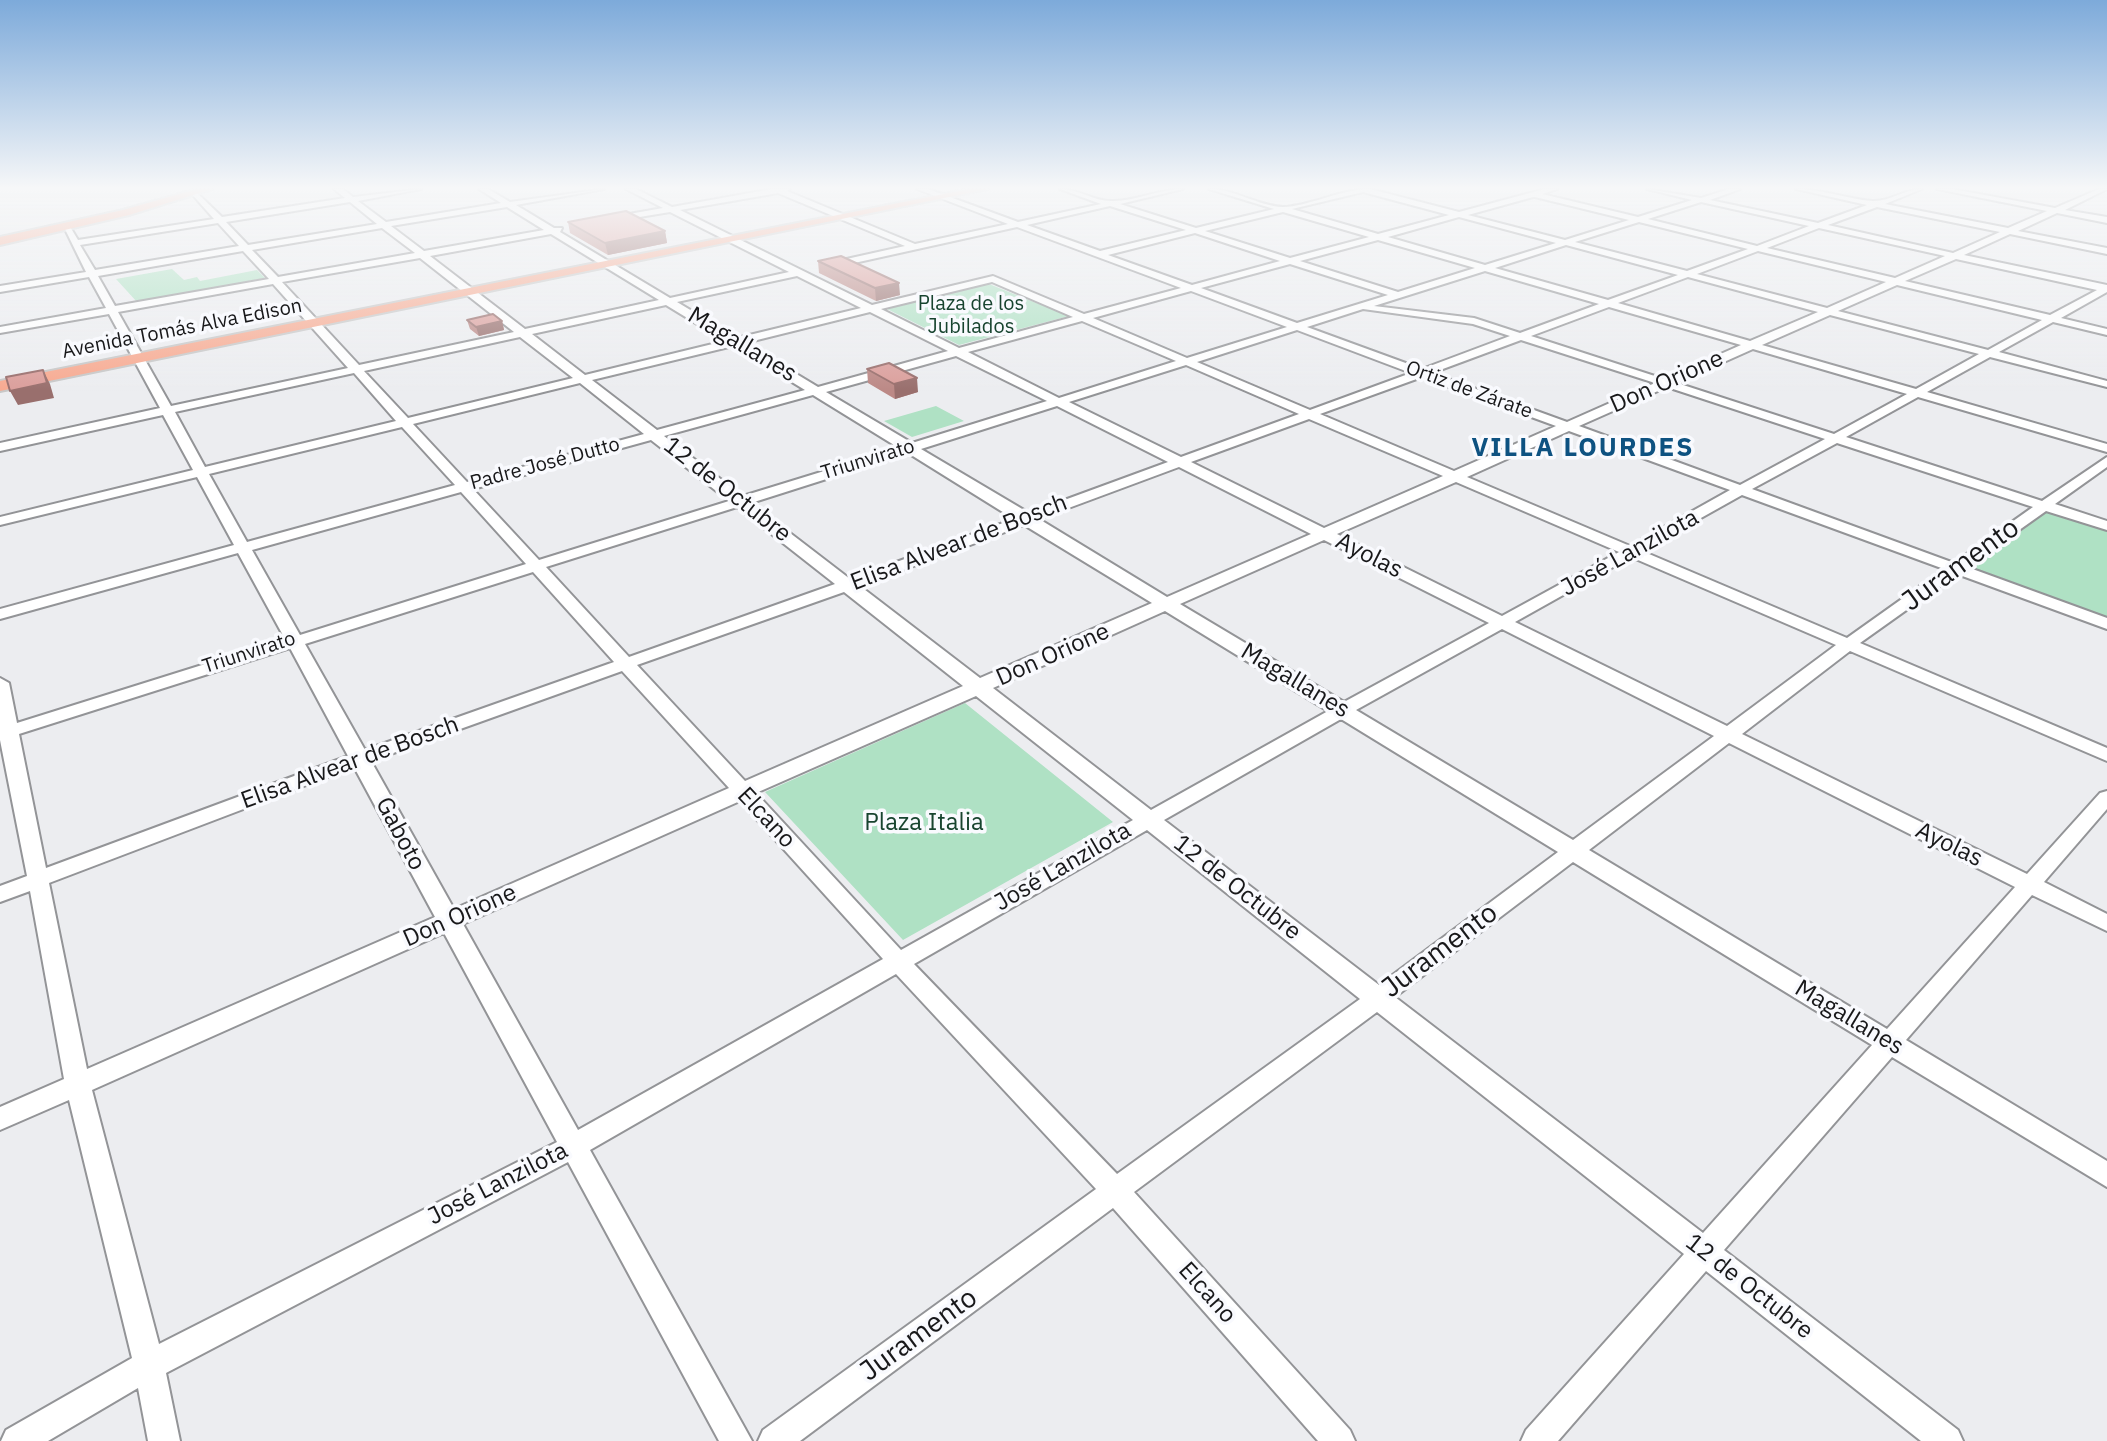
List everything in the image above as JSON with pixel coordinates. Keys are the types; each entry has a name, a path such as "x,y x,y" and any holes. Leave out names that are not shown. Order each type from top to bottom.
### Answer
{"main road":[{"name":"Avenida Tomás Alva Edison","path":"0,383 643,256"}],"street":[{"name":"Gaboto","path":"82,256 736,1441"},
{"path":"0,289 197,256"},
{"name":"Elcano","path":"253,256 741,791 1116,1191 1339,1441"},
{"path":"0,330 411,256"},
{"name":"12 de Octubre","path":"426,256 1947,1441"},
{"name":"Magallanes","path":"597,256 2107,1175"},
{"name":"Ayolas","path":"767,256 2107,923"},
{"path":"0,447 871,256"},
{"name":"Ortiz de Zárate","path":"1106,256 2107,624"},
{"path":"1275,256 1417,301"},
{"name":"Padre José Dutto","path":"0,614 1307,256"},
{"path":"1444,256 2107,448"},
{"name":"Triunvirato","path":"4,732 1521,256"},
{"path":"1618,256 2107,384"},
{"name":"Elisa Alvear de Bosch","path":"0,894 360,758 848,585 1734,256"},
{"path":"1792,256 2107,332"},
{"name":"Don Orione","path":"0,1119 1953,256"},
{"path":"1955,256 2107,289"},
{"path":"0,521 203,474 993,279 2107,755"},
{"name":"José Lanzilota","path":"17,1441 149,1365 573,1146 1343,710 2107,289"},
{"path":"1359,307 1474,321 2107,526"},
{"name":"Juramento","path":"774,1441 1378,998 1850,643 2107,461"},
{"path":"0,683 4,732 38,880 78,1085 149,1365 164,1441"},
{"path":"1537,1441 2107,797"}],"green space":[{"path":"172,269 184,280 197,277 200,281 257,270 265,278 137,302 116,279"},
{"name":"Plaza de los Jubilados","path":"989,284 1069,316 959,345 887,309"},
{"path":"936,406 964,421 912,437 884,421"},
{"path":"2044,505 2107,526 2107,624 1957,569"},
{"name":"Plaza Italia","path":"965,703 1113,822 903,940 765,792"}],"building":[{"path":"842,256 899,283 875,288 818,261"},
{"path":"493,314 502,321 476,327 467,320"},
{"path":"889,363 917,378 894,384 867,369"},
{"path":"43,370 47,383 10,391 6,377"}],"district":[{"name":"VILLA LOURDES","path":"1583,448"}]}
